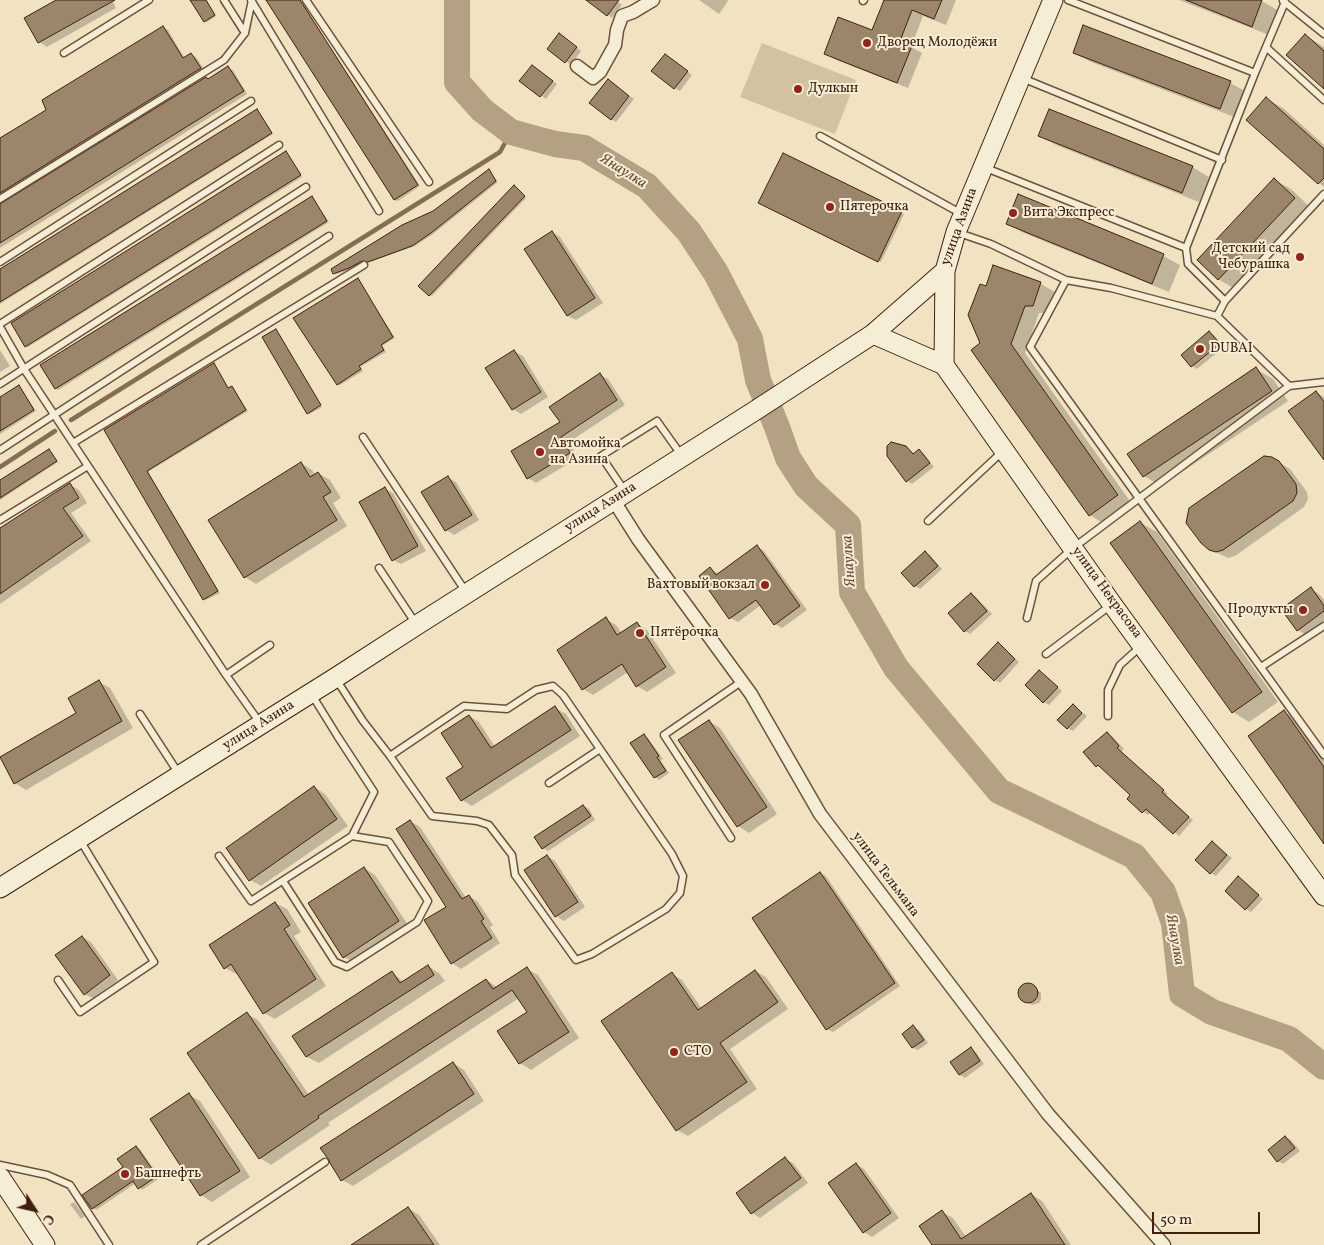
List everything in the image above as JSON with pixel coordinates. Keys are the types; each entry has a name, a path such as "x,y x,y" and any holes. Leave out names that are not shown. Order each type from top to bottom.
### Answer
{"street":[{"path":"577,66 592,78 600,72 615,45 617,30 622,16 653,0"},
{"name":"улица Азина","path":"0,888 311,694 873,334 945,271 960,223 1054,0"},
{"path":"873,334 944,365 945,271"},
{"name":"улица Некрасова","path":"944,365 1112,604 1324,896"},
{"name":"улица Тельмана","path":"620,497 638,539 751,694 825,820 1048,1114 1164,1245"},
{"path":"0,1177 45,1245"}],"lane":[{"path":"64,54 149,0"},
{"path":"224,0 244,33"},
{"path":"0,199 224,60 244,33 252,0"},
{"path":"252,0 379,211"},
{"path":"306,0 429,182"},
{"path":"1068,0 1255,73"},
{"path":"1225,301 1188,264 1186,248 1255,73 1267,48 1284,1 1324,34"},
{"path":"1267,48 1324,100"},
{"path":"1021,77 1222,160"},
{"path":"0,262 251,101"},
{"path":"820,136 991,244 1066,280 1111,288 1217,316 1289,386"},
{"path":"261,724 88,466 24,368 0,325 279,145"},
{"path":"983,167 1186,248"},
{"path":"0,384 306,187"},
{"path":"1217,316 1225,301 1324,194"},
{"path":"0,450 329,236"},
{"path":"73,443 364,265"},
{"path":"1066,280 1030,347 1324,755"},
{"path":"1027,618 1036,581 1073,548 1289,386 1324,382"},
{"path":"620,497 601,456 657,421 683,457"},
{"path":"363,437 467,593"},
{"path":"928,521 1004,450"},
{"path":"0,520 88,466"},
{"path":"379,568 417,625"},
{"path":"1046,654 1112,604"},
{"path":"1261,667 1324,626"},
{"path":"1108,716 1108,690 1120,665 1142,645"},
{"path":"226,674 270,646"},
{"path":"335,678 363,721 432,816 477,821 489,825 512,855 515,875 576,960 592,954 666,909 680,893 683,876 672,854 563,695 553,686 536,690 506,709 464,706 390,756"},
{"path":"731,838 664,735 742,682"},
{"path":"219,856 251,901 352,836 374,792 311,694"},
{"path":"140,714 180,776"},
{"path":"549,782 600,749"},
{"path":"283,882 336,962 346,967 416,922 428,900 389,842 352,836"},
{"path":"58,980 80,1012 154,962 80,839"},
{"path":"201,1245 325,1162"},
{"path":"0,1165 47,1176 70,1185 109,1245"}],"shaded area":[{"name":"Дулкын","path":"762,43 856,80 835,134 740,97"}],"building":[{"path":"56,0 115,0 38,43 24,18"},
{"path":"190,0 206,0 215,15 204,22"},
{"path":"266,0 300,0 418,185 394,200"},
{"path":"586,0 619,0 607,16"},
{"name":"Дворец Молодёжи","path":"884,0 942,0 934,19 912,10 900,41 912,46 897,83 824,54 838,17 872,30"},
{"path":"1186,0 1262,0 1252,27"},
{"path":"1083,25 1231,81 1220,109 1073,53"},
{"path":"163,26 183,58 191,53 201,68 0,193 0,138 46,110 42,100"},
{"path":"559,33 577,47 565,63 547,49"},
{"path":"1305,34 1324,51 1324,89 1286,55"},
{"path":"665,54 688,71 674,89 651,71"},
{"path":"532,65 553,81 540,97 519,81"},
{"path":"228,66 244,91 0,243 0,204 206,77 208,79"},
{"path":"608,79 629,96 611,120 589,103"},
{"path":"1266,97 1324,149 1324,178 1318,184 1246,120"},
{"path":"257,109 272,133 0,302 0,269"},
{"path":"1049,109 1193,166 1182,193 1038,136"},
{"path":"286,151 301,175 25,347 11,323"},
{"name":"Пятерочка","path":"783,153 902,211 878,262 758,203"},
{"path":"489,169 496,181 412,246 368,262 362,261 333,274 331,269 402,225 433,211"},
{"path":"1274,178 1295,198 1218,280 1197,260"},
{"path":"514,185 525,196 429,296 418,286"},
{"path":"1018,194 1164,254 1152,284 1006,224"},
{"path":"312,196 327,221 55,389 40,365"},
{"path":"552,231 595,298 567,316 524,249"},
{"path":"993,265 1041,282 1033,306 1025,306 1011,344 1118,495 1089,516 971,350 980,343 968,315 980,284 986,286"},
{"path":"358,278 393,337 381,345 384,350 359,366 361,369 337,385 293,318"},
{"path":"276,329 321,405 307,414 262,337"},
{"name":"DUBAI","path":"1209,331 1220,344 1191,367 1181,355"},
{"path":"514,350 541,392 512,410 485,368"},
{"path":"214,363 228,388 232,386 246,410 147,471 218,591 203,600 104,430"},
{"path":"1256,367 1272,391 1143,477 1127,454"},
{"path":"600,373 617,400 561,437 570,453 527,479 511,451 560,422 549,407"},
{"path":"19,385 34,410 0,431 0,397"},
{"path":"1316,391 1324,402 1324,460 1288,411"},
{"path":"891,442 906,446 913,454 919,449 930,463 906,482 887,456 887,446"},
{"path":"49,449 57,461 0,498 0,480"},
{"path":"1264,456 1272,457 1279,461 1296,484 1297,493 1293,501 1223,550 1216,552 1209,550 1201,543 1186,523 1189,508"},
{"path":"301,462 310,477 318,472 331,492 323,497 337,520 244,578 208,520"},
{"path":"448,476 472,515 445,531 421,492"},
{"path":"70,483 79,498 63,508 83,536 0,594 0,528"},
{"path":"385,487 418,546 392,561 359,502"},
{"path":"1140,521 1262,692 1232,713 1110,543"},
{"name":"Вахтовый вокзал","path":"757,545 800,606 774,625 756,600 729,619 699,576 710,567 716,575"},
{"path":"925,551 938,566 914,587 901,573"},
{"name":"Продукты","path":"1311,587 1324,606 1324,611 1297,631 1281,609"},
{"path":"971,593 987,611 964,632 948,613"},
{"path":"606,617 617,635 637,622 666,667 636,687 622,664 582,690 557,650"},
{"path":"998,642 1015,659 994,681 977,664"},
{"path":"1039,670 1058,687 1043,703 1025,685"},
{"path":"99,680 122,721 14,784 0,757 76,713 68,698"},
{"path":"1073,704 1082,713 1067,729 1057,720"},
{"path":"555,706 571,730 461,801 446,778 463,767 441,733 469,715 491,748"},
{"path":"1284,710 1324,767 1324,844 1248,736"},
{"path":"709,720 767,807 737,827 678,740"},
{"path":"1107,732 1119,746 1117,748 1164,790 1162,792 1189,817 1173,834 1146,809 1142,813 1127,799 1130,795 1098,765 1096,767 1083,752"},
{"path":"644,734 659,756 657,757 666,771 654,778 630,743"},
{"path":"314,786 337,819 249,881 226,848"},
{"path":"583,805 591,816 542,849 534,837"},
{"path":"410,820 462,899 469,895 484,919 481,921 492,938 451,964 424,920 446,907 396,829"},
{"path":"1212,841 1227,855 1210,874 1195,860"},
{"path":"547,855 578,902 555,917 524,870"},
{"path":"364,867 399,921 343,958 308,903"},
{"path":"820,872 895,983 826,1030 752,918"},
{"path":"1238,876 1259,895 1245,910 1225,891"},
{"path":"275,902 290,925 284,929 316,979 263,1014 231,964 224,969 209,945"},
{"path":"82,936 110,975 84,995 55,955"},
{"path":"428,965 434,975 306,1057 292,1036 392,971 400,983"},
{"path":"527,967 569,1032 519,1064 497,1031 527,1012 512,990 318,1116 319,1118 259,1159 187,1053 247,1012 304,1097 486,979 493,989"},
{"name":"СТО","path":"755,970 778,1002 720,1043 747,1082 676,1131 601,1021 672,972 698,1010"},
{"path":"1028,983 1035,986 1038,993 1035,1000 1028,1003 1021,1000 1018,993 1021,986"},
{"path":"913,1025 924,1040 912,1048 902,1034"},
{"path":"971,1047 980,1061 959,1075 950,1062"},
{"path":"453,1062 474,1094 341,1181 320,1148"},
{"path":"189,1093 240,1171 200,1196 150,1119"},
{"path":"1285,1136 1295,1148 1277,1162 1268,1150"},
{"path":"136,1146 157,1176 138,1189 133,1181 92,1209 82,1195 123,1167 117,1159"},
{"path":"785,1157 801,1178 751,1214 736,1193"},
{"path":"856,1163 891,1213 863,1233 828,1183"},
{"path":"1031,1193 1065,1245 932,1245 919,1226 942,1210 961,1239"},
{"path":"408,1207 434,1245 351,1245"}],"waterway":[{"name":"Янаулка","path":"457,0 457,82 482,110 511,132 555,144 584,148 647,186 689,232 716,273 750,339 758,380 788,458 806,486 848,525 852,592 896,668 999,791 1134,856 1163,892 1174,923 1182,994 1212,1012 1289,1039 1324,1067"},
{"path":"71,420 500,152 511,132"},
{"path":"0,467 55,431"}],"place":[{"name":"Дворец Молодёжи","path":"867,43"},
{"name":"Дулкын","path":"798,89"},
{"name":"Пятерочка","path":"830,207"},
{"name":"Вита Экспресс","path":"1013,213"},
{"name":"Детский сад Чебурашка","path":"1300,257"},
{"name":"DUBAI","path":"1200,349"},
{"name":"Автомойка на Азина","path":"540,452"},
{"name":"Вахтовый вокзал","path":"765,585"},
{"name":"Продукты","path":"1303,610"},
{"name":"Пятёрочка","path":"640,633"},
{"name":"СТО","path":"674,1052"},
{"name":"Башнефть","path":"125,1174"}]}
